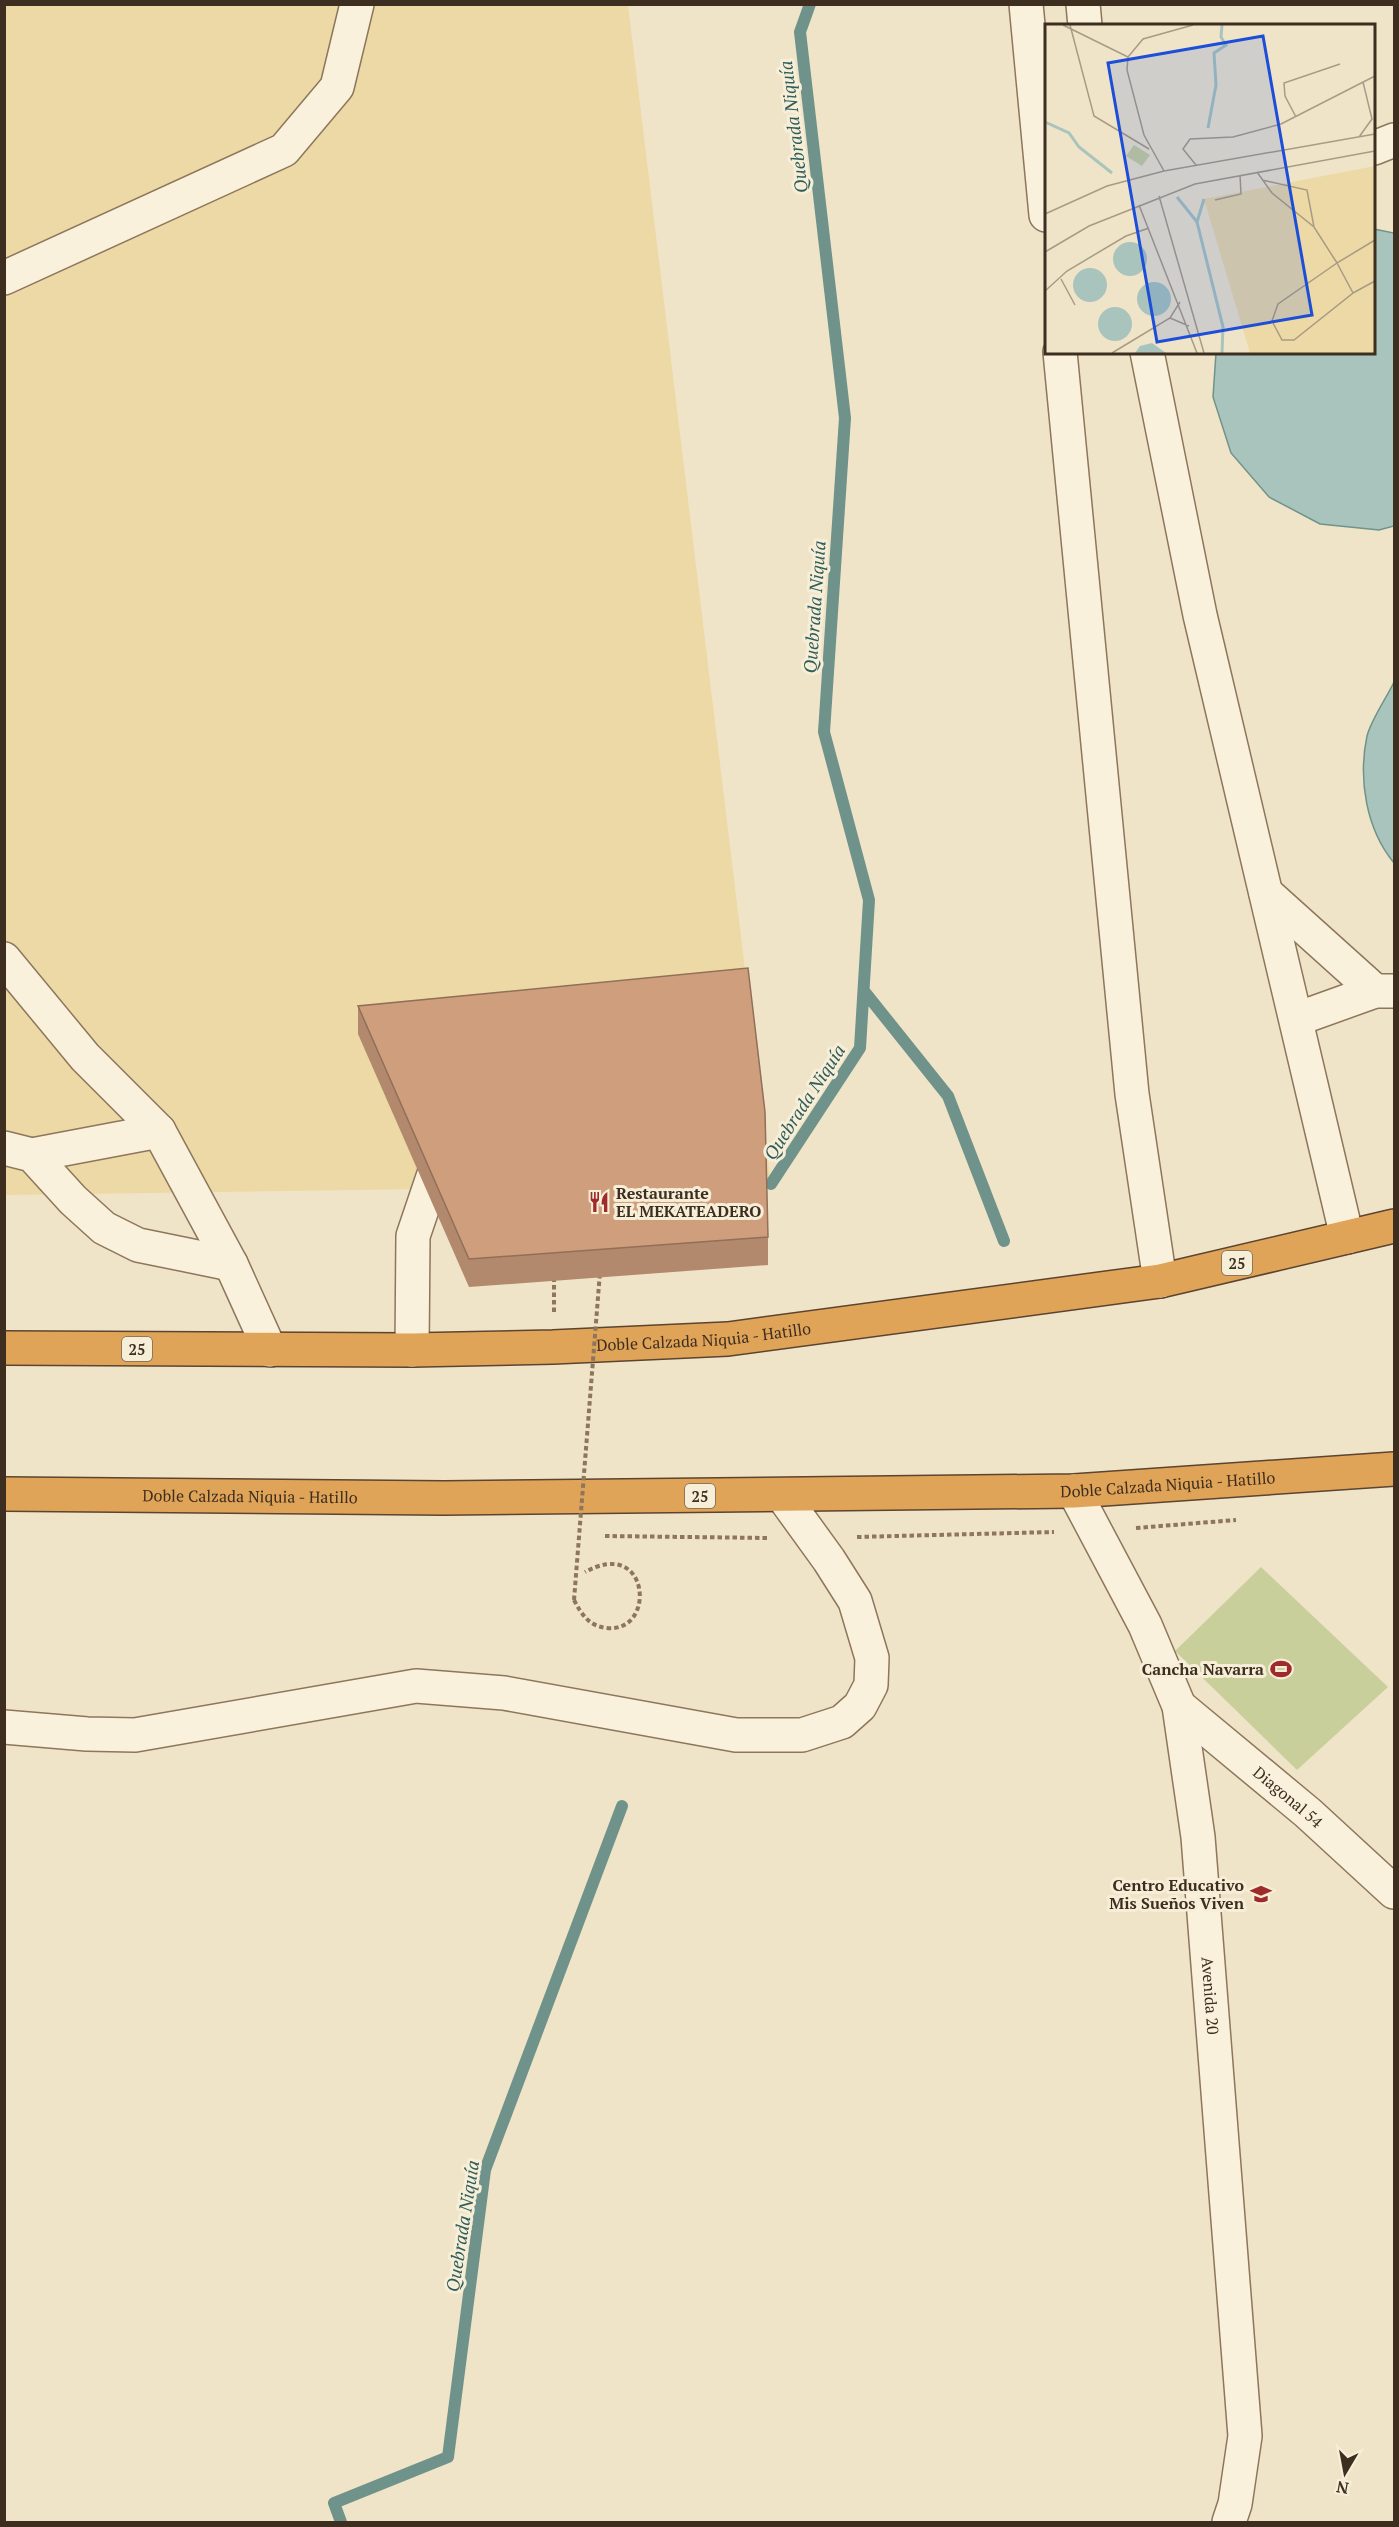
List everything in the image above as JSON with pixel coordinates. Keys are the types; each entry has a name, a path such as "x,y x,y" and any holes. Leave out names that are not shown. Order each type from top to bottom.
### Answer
{"highway":[{"name":"Doble Calzada Niquia - Hatillo","path":"4,1348 412,1350 553,1347 728,1339 1160,1281 1395,1226"},
{"name":"Doble Calzada Niquia - Hatillo","path":"4,1494 444,1498 1074,1491 1395,1469"}],"street":[{"path":"4,278 284,150 337,87 357,4"},
{"path":"1026,4 1045,195"},
{"path":"1083,4 1085,24"},
{"path":"1375,148 1395,140"},
{"path":"1060,354 1132,1094 1160,1281"},
{"path":"1147,354 1200,615 1347,1237"},
{"path":"1266,893 1385,991"},
{"path":"4,959 85,1057 159,1131 231,1264 270,1350"},
{"path":"1297,1019 1385,991"},
{"path":"18,1151 159,1131"},
{"path":"18,1151 104,1228 138,1245 231,1264"},
{"path":"412,1350 413,1236 434,1174 462,1158 485,1158"},
{"name":"Avenida 20","path":"1074,1491 1145,1625 1179,1706 1198,1837 1245,2436 1235,2504 1229,2523"},
{"path":"4,1727 87,1734 135,1735 416,1686 504,1693 736,1735 802,1735 842,1722 860,1706 871,1685 872,1658 855,1601 782,1495"},
{"name":"Diagonal 54","path":"1179,1706 1308,1813 1395,1892"}],"path":[{"path":"585,1572 600,1563 618,1564 633,1573 640,1589 640,1606 630,1621 614,1629 597,1627 582,1616 574,1600 600,1272 589,1271"}],"green space":[{"name":"Cancha Navarra","path":"1261,1567 1388,1687 1297,1770 1175,1651"}],"sand":[{"path":"4,5 628,5 771,1184 5,1195"}],"water":[{"path":"1375,229 1394,233 1394,526 1379,530 1320,524 1269,497 1231,453 1213,397 1216,354 1375,354"},
{"path":"1394,682 1394,863 1384,850 1371,819 1363,769 1369,730"}],"building":[{"name":"Restaurante EL MEKATEADERO","path":"748,968 765,1112 768,1237 469,1259 358,1006"}],"waterway":[{"name":"Quebrada Niquía","path":"771,1184 860,1048 869,900 824,732 845,418 800,32 810,4"},
{"path":"864,991 948,1096 1004,1241"},
{"name":"Quebrada Niquía","path":"341,2522 334,2503 448,2457 485,2170 622,1806"}],"place":[{"name":"Restaurante EL MEKATEADERO","path":"599,1202"},
{"name":"Cancha Navarra","path":"1281,1669"},
{"name":"Centro Educativo Mis Sueños Viven","path":"1261,1894"}]}
